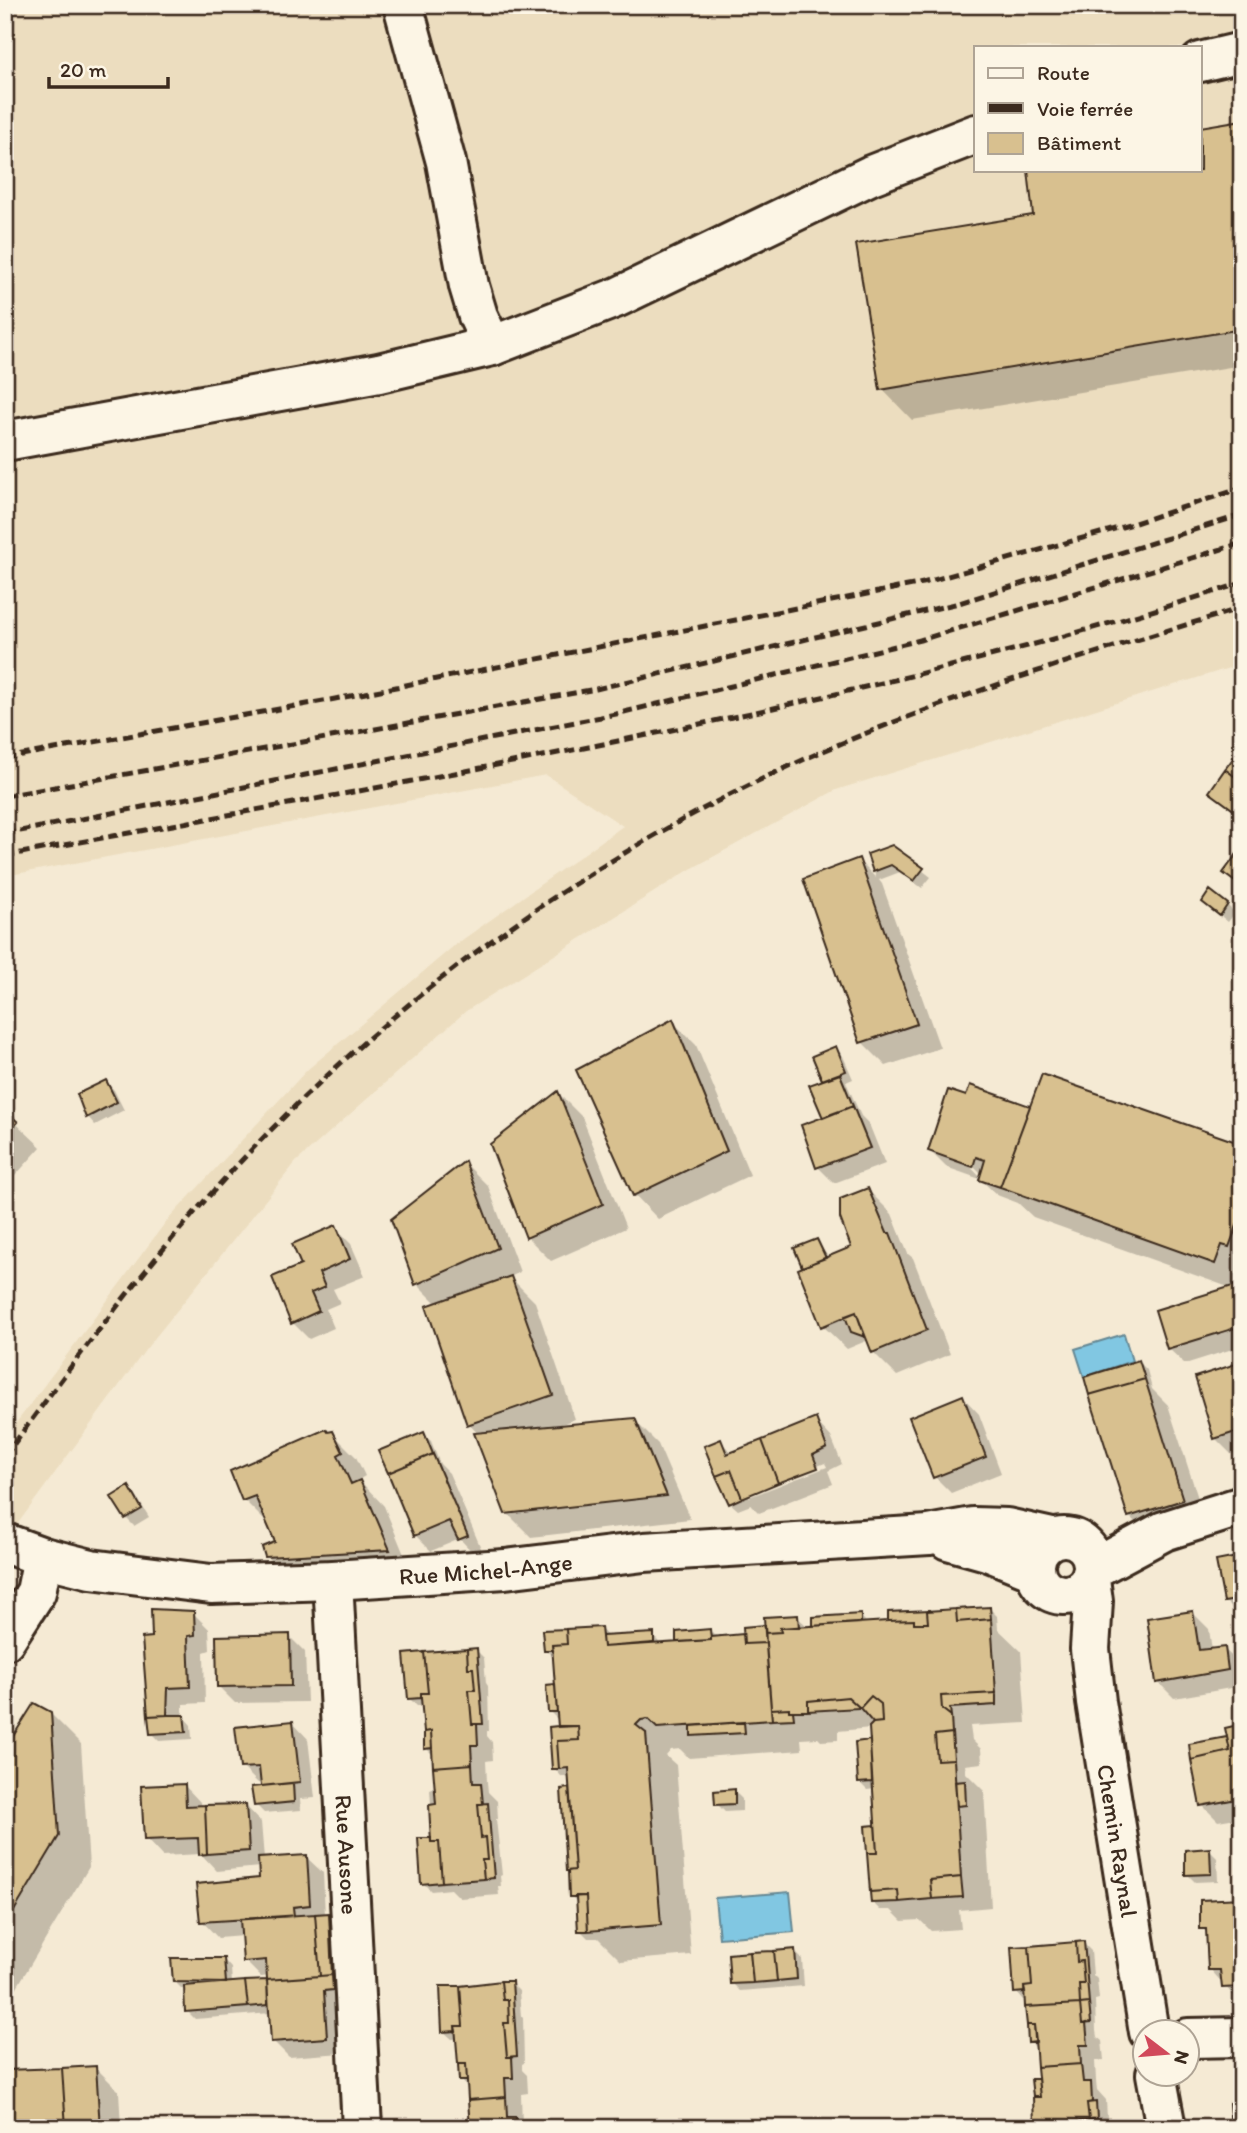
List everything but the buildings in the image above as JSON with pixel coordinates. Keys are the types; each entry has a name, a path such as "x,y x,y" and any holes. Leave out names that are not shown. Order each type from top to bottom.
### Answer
{"street":[{"path":"403,5 446,162 469,286 478,316 492,346"},
{"path":"1202,62 1242,52"},
{"path":"5,441 379,373 492,346 618,297 871,175 974,135"},
{"name":"Rue Michel-Ange","path":"1053,1559 1164,1531 1242,1506"},
{"name":"Rue Michel-Ange","path":"5,1543 43,1557 91,1569 211,1584 333,1580 505,1569 644,1552 929,1535 973,1527 1007,1528 1053,1559 1060,1595 1078,1592 1091,1574 1164,1531"},
{"path":"5,1640 36,1592 43,1557"},
{"name":"Chemin Raynal","path":"1053,1559 1090,1649"},
{"name":"Chemin Raynal","path":"1091,1574 1093,1601 1090,1649 1108,1786 1147,2018"},
{"name":"Rue Ausone","path":"333,1580 362,2128"},
{"path":"1202,2038 1242,2037"},
{"path":"1159,2088 1166,2128"}],"shaded area":[{"path":"5,5 1242,5 1242,664 836,790 689,870 466,1011 296,1162 146,1349 5,1541 5,1438 165,1223 307,1070 455,945 623,826 546,775 5,876"}],"water":[{"path":"1124,1334 1132,1361 1084,1377 1075,1349"},
{"path":"790,1892 794,1932 719,1938 715,1898"}],"railway":[{"path":"5,758 335,699 923,583 1129,525 1242,488"},
{"path":"5,796 596,689 959,603 1242,515"},
{"path":"5,834 616,714 920,640 1242,543"},
{"path":"5,856 473,770 783,706 937,670 1090,629 1242,583"},
{"path":"5,1456 163,1249 268,1133 331,1072 397,1014 466,959 538,908 612,860 689,816 847,741 993,686 1242,608"}]}
